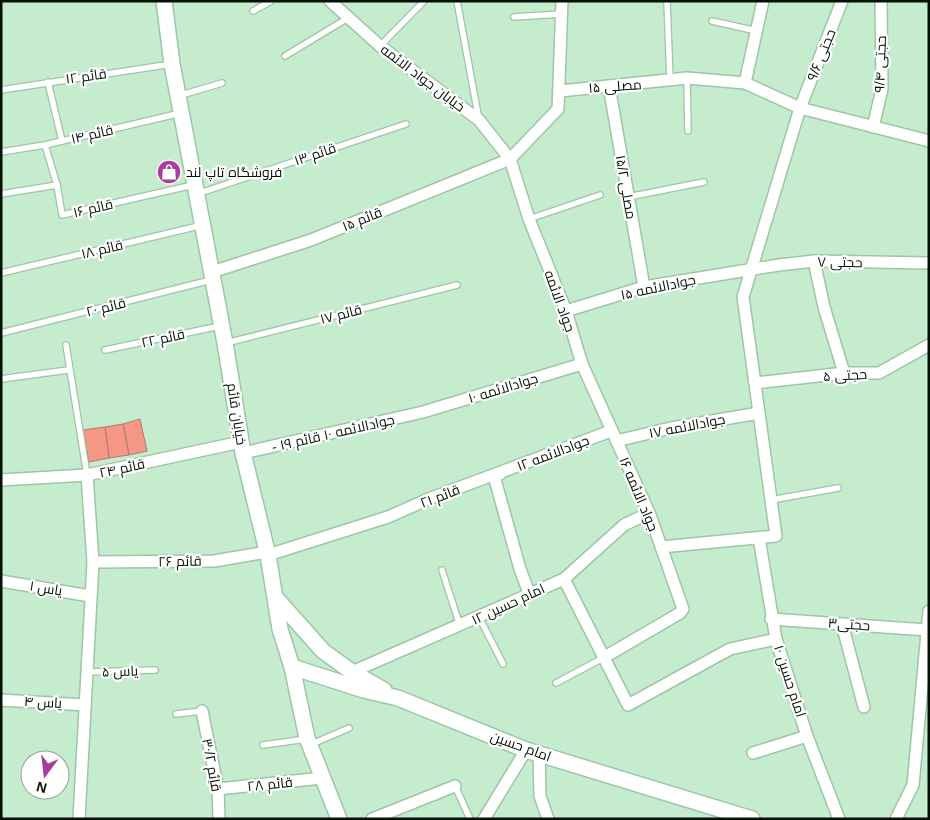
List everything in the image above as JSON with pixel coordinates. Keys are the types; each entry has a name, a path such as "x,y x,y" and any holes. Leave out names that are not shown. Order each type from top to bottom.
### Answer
{"street":[{"name":"خیابان قائم","path":"164,1 172,64 222,325 242,448 267,554 280,630 292,667 308,742 339,819"},
{"name":"خیابان جواد الائمه","path":"330,1 380,46 479,120 510,159"},
{"path":"510,159 558,109 562,1"},
{"path":"746,83 763,1"},
{"name":"حجتی ۹/۶","path":"759,538 776,536 743,297 800,108 842,1"},
{"name":"حجتی ۹/۴","path":"872,127 882,89 881,1"},
{"name":"مصلی ۱۵","path":"560,91 687,78 746,83 800,108 929,141"},
{"name":"مصلی ۱۵/۲","path":"609,86 644,287"},
{"name":"جواد الائمه","path":"510,159 529,219 566,311 582,364 614,436"},
{"name":"قائم ۱۵","path":"212,276 311,240 510,159"},
{"path":"814,261 844,373"},
{"name":"حجتی ۷","path":"752,271 814,261 929,264"},
{"name":"جوادالائمه ۱۵","path":"566,311 644,287 752,271"},
{"name":"حجتی ۵","path":"755,383 844,373 879,373 929,345"},
{"name":"جوادالائمه ۱۰","path":"423,412 582,364"},
{"name":"- جوادالائمه ۱۰ قائم ۱۹","path":"242,448 423,412"},
{"name":"جوادالائمه ۱۷","path":"614,436 759,413"},
{"name":"قائم ۲۱","path":"267,554 388,517 494,476 614,436"},
{"name":"جواد الائمه ۱۶","path":"602,658 683,611 649,513 614,436"},
{"name":"قائم ۲۴","path":"1,480 87,476 242,448"},
{"path":"79,819 93,562 87,476"},
{"path":"494,476 528,593"},
{"name":"امام حسین ۱۲","path":"352,672 460,626 528,593 564,579 624,525 649,513"},
{"path":"661,548 759,538"},
{"name":"۱۰ امام حسین","path":"759,538 771,619 776,639 807,736 839,819"},
{"name":"قائم ۲۶","path":"93,562 214,561 267,554"},
{"path":"564,579 602,658 628,705 730,649 776,639"},
{"name":"یاس ۱","path":"1,581 90,596"},
{"path":"275,597 323,651 352,672 398,698"},
{"path":"896,819 913,785 929,611"},
{"name":"حجتی۳","path":"771,619 927,630"},
{"path":"842,624 864,707"},
{"name":"امام حسین","path":"292,667 364,690 398,698 532,752 752,819"},
{"name":"یاس ۴","path":"1,700 85,705"},
{"name":"قاِئم ۳۰/۲","path":"202,711 218,789 218,819"},
{"path":"753,753 807,736"},
{"path":"484,819 532,752"},
{"path":"532,752 540,796 548,819"},
{"name":"قائم ۲۸","path":"218,789 322,778"},
{"path":"372,819 455,786"}],"lane":[{"path":"253,11 270,1"},
{"path":"380,46 424,1"},
{"path":"457,1 479,120"},
{"path":"667,1 670,81"},
{"path":"514,17 561,14"},
{"path":"286,56 348,18"},
{"path":"712,20 757,31"},
{"name":"قائم ۱۲","path":"1,90 172,64"},
{"path":"687,78 688,131"},
{"path":"48,82 62,141"},
{"path":"178,96 222,83"},
{"name":"قائم ۱۴","path":"1,152 45,145 181,113"},
{"name":"قائم ۱۳","path":"196,189 406,124"},
{"name":"قائم ۱۶","path":"45,145 57,185 62,215 196,189"},
{"path":"628,197 704,182"},
{"path":"1,194 57,185"},
{"path":"529,219 600,196"},
{"name":"قائم ۱۸","path":"1,273 202,225"},
{"name":"قائم ۲۰","path":"1,333 212,276"},
{"name":"قائم ۱۷","path":"225,343 457,285"},
{"name":"قائم ۲۲","path":"105,350 222,325"},
{"path":"66,345 68,370 87,476"},
{"path":"1,379 68,370"},
{"path":"771,500 838,488"},
{"path":"442,570 460,626"},
{"path":"479,617 502,664"},
{"path":"556,683 602,658"},
{"name":"یاس ۵","path":"86,672 155,670"},
{"path":"176,714 202,711"},
{"path":"263,745 308,742 349,728"},
{"path":"455,786 470,819"}],"building":[{"path":"140,419 147,451 129,455 123,424"},
{"path":"123,424 129,455 109,458 105,427"},
{"path":"105,427 109,458 89,462 83,430"}],"place":[{"name":"فروشگاه تاپ لند","path":"169,172"}]}
